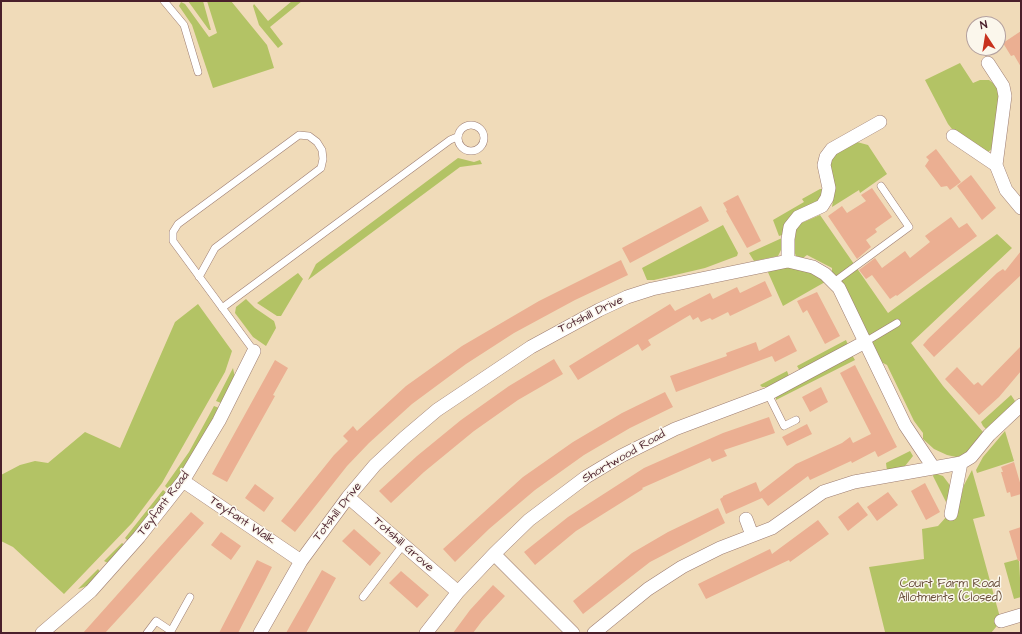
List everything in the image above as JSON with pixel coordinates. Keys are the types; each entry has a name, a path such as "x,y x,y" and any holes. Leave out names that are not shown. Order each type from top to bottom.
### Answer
{"street":[{"path":"988,63 1003,86 1005,96 996,165 1006,190 1021,208"},
{"path":"788,261 790,227 798,217 822,206 827,198 829,188 824,165 826,157 832,149 880,122"},
{"path":"952,136 996,165"},
{"name":"Totshill Drive","path":"260,633 301,561 348,497 375,465 437,410 500,367 564,328 606,307 652,289 788,261 813,267 825,274 834,282 865,342 905,426 933,467"},
{"name":"Shortwood Road","path":"426,633 458,592 494,554 529,520 586,477 621,456 675,429 768,394 865,342"},
{"name":"Teyfant Road","path":"42,633 91,591 139,538 183,481 219,421 254,351"},
{"path":"594,633 648,589 682,567 720,548 772,528 823,492 846,484 961,463 971,457 989,435 1021,404"},
{"path":"951,514 961,463"},
{"name":"Teyfant Walk","path":"183,481 301,561"},
{"name":"Totshill Grove","path":"348,497 458,592"},
{"path":"746,519 752,535"},
{"path":"494,554 573,633"},
{"path":"1001,621 1021,615"}],"lane":[{"path":"164,1 184,25 198,72"},
{"path":"199,277 215,248 321,168 323,159 322,150 317,142 309,136 299,135 178,224 173,232 173,241 199,277 254,351"},
{"path":"222,308 450,140 457,137"},
{"path":"834,282 909,227 881,186"},
{"path":"865,342 897,322"},
{"path":"768,394 784,426 796,420"},
{"path":"363,597 403,545"},
{"path":"147,633 156,621 170,632 190,598"}],"green space":[{"path":"188,1 203,1 211,30 209,30"},
{"path":"207,1 231,1 267,45 274,68 213,88 192,25 179,6 181,2 185,4 209,37 217,33"},
{"path":"292,1 302,1 270,27 283,44 278,48 259,25 253,6 254,4 268,21"},
{"path":"960,63 973,83 980,80 989,80 997,86 999,94 992,149 988,152 952,129 925,80"},
{"path":"857,142 868,145 887,174 860,193 859,190 832,207 835,187 830,162 836,153"},
{"path":"458,158 474,162 480,160 482,164 460,167 308,280 316,264"},
{"path":"820,189 823,189 821,199 782,235 779,236 773,220 804,202 802,199"},
{"path":"820,215 888,313 997,234 1012,248 911,343 943,386 983,432 969,451 963,455 956,457 947,455 934,449 923,439 923,433 914,421 887,365 881,362 832,274 832,268 807,255 803,258 796,256 794,251 796,228 799,224"},
{"path":"723,225 738,253 737,256 705,268 654,280 647,280 642,268"},
{"path":"782,238 781,250 778,256 754,261 749,253"},
{"path":"791,267 815,274 825,282 783,306 767,270"},
{"path":"298,273 303,279 281,316 277,316 257,303"},
{"path":"246,299 255,308 274,321 276,328 266,346 253,337 235,313 236,307"},
{"path":"198,304 232,351 225,372 162,483 132,523 64,594 13,547 1,541 1,475 20,465 35,461 48,463 85,432 120,448 175,322"},
{"path":"846,340 848,345 800,371 797,366"},
{"path":"852,355 855,360 776,400 776,397"},
{"path":"233,368 235,378 221,403 216,401"},
{"path":"787,371 789,376 768,387 762,387 760,385"},
{"path":"1011,395 1015,401 1013,404 986,429 981,422"},
{"path":"214,406 219,408 197,449 170,489 167,488 165,486 189,452"},
{"path":"1005,431 1014,461 977,473 976,470 983,457"},
{"path":"910,451 913,456 905,466 901,469 887,471 886,463"},
{"name":"Court Farm Road Allotments (Closed)","path":"972,470 985,516 973,519 1001,621 991,633 869,633 885,632 869,567 924,559 922,529 938,526 948,515 956,516 964,485"},
{"path":"934,473 943,476 951,488 946,502 933,476"},
{"path":"163,490 167,493 129,542 125,538"},
{"path":"122,543 126,546 110,564 104,561"},
{"path":"1019,559 1021,597 1014,599 1004,563"},
{"path":"98,569 101,573 90,585 78,589"}],"building":[{"path":"1021,31 1021,67 1014,55 1011,56 1006,48 1006,41"},
{"path":"936,149 961,182 950,190 947,186 941,187 925,166 929,160 926,157"},
{"path":"971,175 996,208 982,220 957,186"},
{"path":"872,188 892,217 875,229 877,232 866,240 871,247 857,259 828,216 842,206 847,213 866,201 861,195"},
{"path":"738,195 761,241 747,248 723,203"},
{"path":"701,206 709,221 630,263 622,248"},
{"path":"951,217 959,228 967,223 977,236 897,296 896,295 890,299 872,275 866,279 859,270 875,258 882,268 905,251 910,258 930,242 925,236"},
{"path":"1021,251 1021,275 934,357 923,345 997,273 1003,269 1005,271"},
{"path":"621,260 628,275 575,300 514,333 466,364 412,404 369,443 347,466 295,532 281,521 334,455 348,441 343,436 353,426 357,431 406,386 462,346 539,301"},
{"path":"765,281 772,296 730,316 728,312 712,320 710,318 701,322 698,317 693,320 690,315 648,340 651,345 642,351 638,344 578,380 569,366 670,304 675,311 710,293 713,299 737,287 740,293"},
{"path":"817,292 840,336 825,344 807,310 803,313 797,301"},
{"path":"789,335 797,351 775,362 772,356 676,392 670,376 727,356 726,353 756,342 759,351"},
{"path":"1021,346 1021,371 999,397 979,415 945,379 957,367 974,385 978,382 982,386"},
{"path":"554,359 563,374 518,400 474,431 424,472 391,503 379,491 417,456 461,420 509,386"},
{"path":"275,360 288,368 273,395 275,396 227,482 212,474"},
{"path":"855,365 897,447 878,457 875,451 852,463 851,461 810,480 808,476 768,506 762,498 726,514 720,499 723,496 756,482 760,492 796,464 842,443 850,437 853,443 871,434 840,373"},
{"path":"821,387 828,402 810,412 802,397"},
{"path":"665,392 673,407 630,428 584,455 535,490 489,529 455,562 443,549 523,477 573,442 622,413"},
{"path":"769,417 775,433 724,450 727,456 712,462 710,458 642,488 643,489 576,531 535,565 524,552 568,517 644,468 723,433"},
{"path":"807,424 812,434 787,446 782,437"},
{"path":"1014,462 1021,486 1021,494 1011,497 1010,492 1007,493 1001,467"},
{"path":"925,483 940,512 926,520 911,491"},
{"path":"255,484 274,498 264,512 245,498"},
{"path":"888,492 898,505 877,521 867,507"},
{"path":"858,502 868,515 848,531 838,517"},
{"path":"718,508 725,523 650,562 583,614 573,601 632,553 668,532"},
{"path":"191,512 204,523 139,596 105,633 83,633"},
{"path":"818,520 829,534 790,562 789,560 706,599 698,584 770,549 772,554"},
{"path":"1021,527 1021,561 1018,561 1009,531"},
{"path":"354,529 381,553 370,566 342,541"},
{"path":"221,532 241,546 231,560 211,545"},
{"path":"257,560 272,567 238,633 219,633"},
{"path":"322,570 336,578 306,633 286,633"},
{"path":"401,571 429,595 417,608 389,583"},
{"path":"493,585 505,596 473,633 453,633 470,610"}]}
